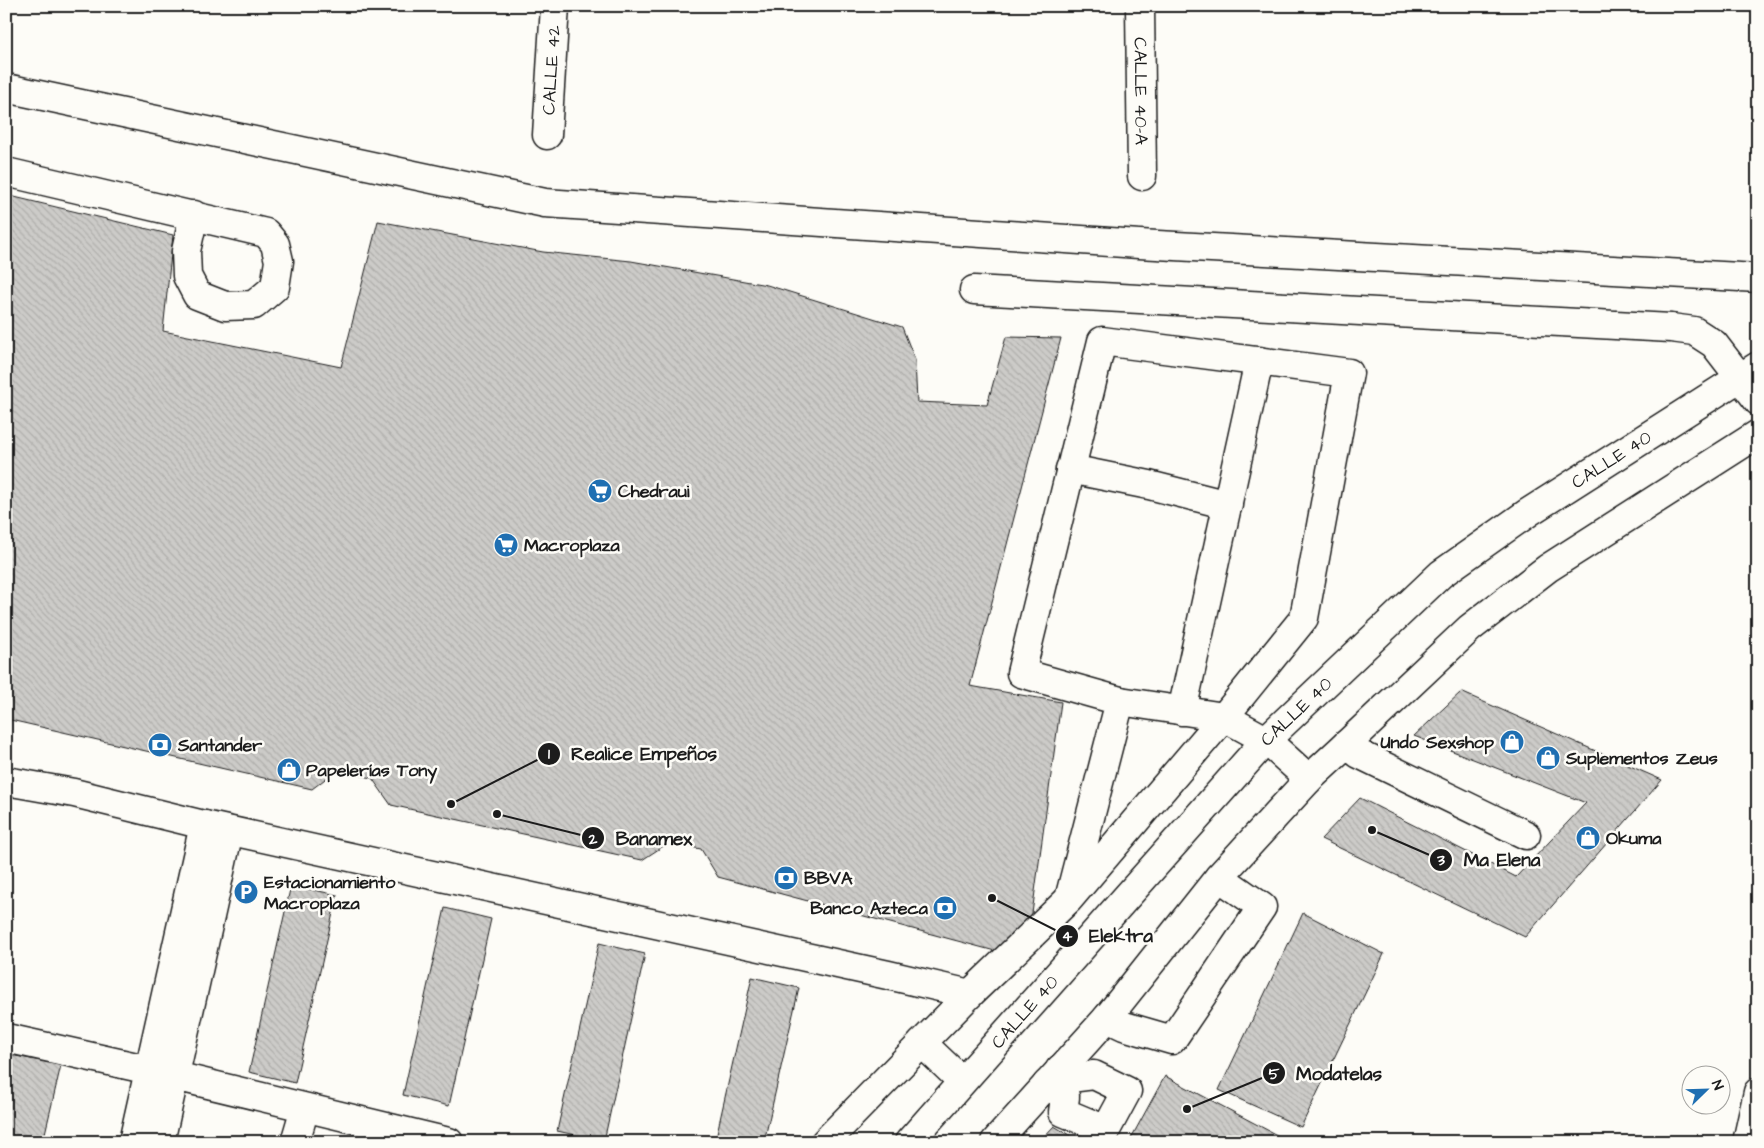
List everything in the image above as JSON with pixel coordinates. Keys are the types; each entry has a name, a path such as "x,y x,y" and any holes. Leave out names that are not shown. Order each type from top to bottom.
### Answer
{"main road":[{"name":"CALLE 42","path":"547,135 555,6"},
{"name":"CALLE 40-A","path":"1140,6 1142,176"},
{"path":"6,88 545,203 1139,244 1758,278"},
{"path":"6,172 194,215"},
{"path":"974,290 1671,328 1694,331 1714,344 1749,372 1758,401"},
{"path":"825,1142 963,1002 1070,899 1224,717 1304,618 1349,373 1102,341 1021,673 1120,701 1224,717 1266,740 1309,779"},
{"path":"1182,711 1259,361"},
{"name":"CALLE 40","path":"909,1142 1266,740 1441,574 1529,512 1749,372"},
{"path":"995,1142 1107,1018 1219,878 1309,779 1470,628 1548,568 1758,434"},
{"path":"1070,469 1228,504"},
{"path":"1070,899 1120,701"},
{"path":"1347,744 1359,754 1526,835"},
{"path":"6,781 74,793 216,828 888,974 963,1002"},
{"path":"133,1142 162,1073 216,828"},
{"path":"1107,1018 1124,1026 1172,1040 1262,907 1219,878"},
{"path":"888,991 963,1002"},
{"path":"6,1038 162,1073 449,1142"},
{"path":"922,1043 962,1082"},
{"path":"160,1142 162,1073"},
{"path":"1747,1142 1758,1092"},
{"path":"295,1142 305,1108"}],"building":[{"name":"Macroplaza","path":"6,195 173,235 163,331 341,367 378,221 543,252 631,261 767,285 902,327 915,360 917,402 987,405 1006,337 1061,338 970,686 1061,702 1030,928 995,951 718,877 701,849 668,843 642,860 391,805 372,778 337,770 312,789 6,719"},
{"path":"1461,692 1662,780 1525,937 1321,839 1360,798 1516,877 1586,803 1414,736"},
{"path":"291,885 337,895 295,1083 249,1072"},
{"path":"445,908 491,919 449,1106 403,1095"},
{"path":"1303,913 1384,954 1301,1127 1219,1090"},
{"path":"599,943 645,954 604,1141 557,1131"},
{"path":"752,977 799,988 764,1142 715,1142"},
{"path":"6,1054 61,1065 43,1142 6,1142"},
{"path":"1165,1076 1290,1142 1129,1142"},
{"path":"1054,1126 1081,1142 1039,1142"}],"place":[{"name":"Chedraui","path":"600,491"},
{"name":"Macroplaza","path":"506,545"},
{"name":"Undo Sexshop","path":"1512,742"},
{"name":"Santander","path":"160,745"},
{"name":"Suplementos Zeus","path":"1548,758"},
{"name":"Papelerías Tony","path":"289,770"},
{"name":"Realice Empeños","path":"451,804"},
{"name":"Banamex","path":"497,814"},
{"name":"Ma Elena","path":"1372,830"},
{"name":"Okuma","path":"1588,838"},
{"name":"BBVA","path":"786,878"},
{"name":"Estacionamiento Macroplaza","path":"246,892"},
{"name":"Elektra","path":"992,898"},
{"name":"Banco Azteca","path":"945,908"},
{"name":"Modatelas","path":"1187,1109"}]}
